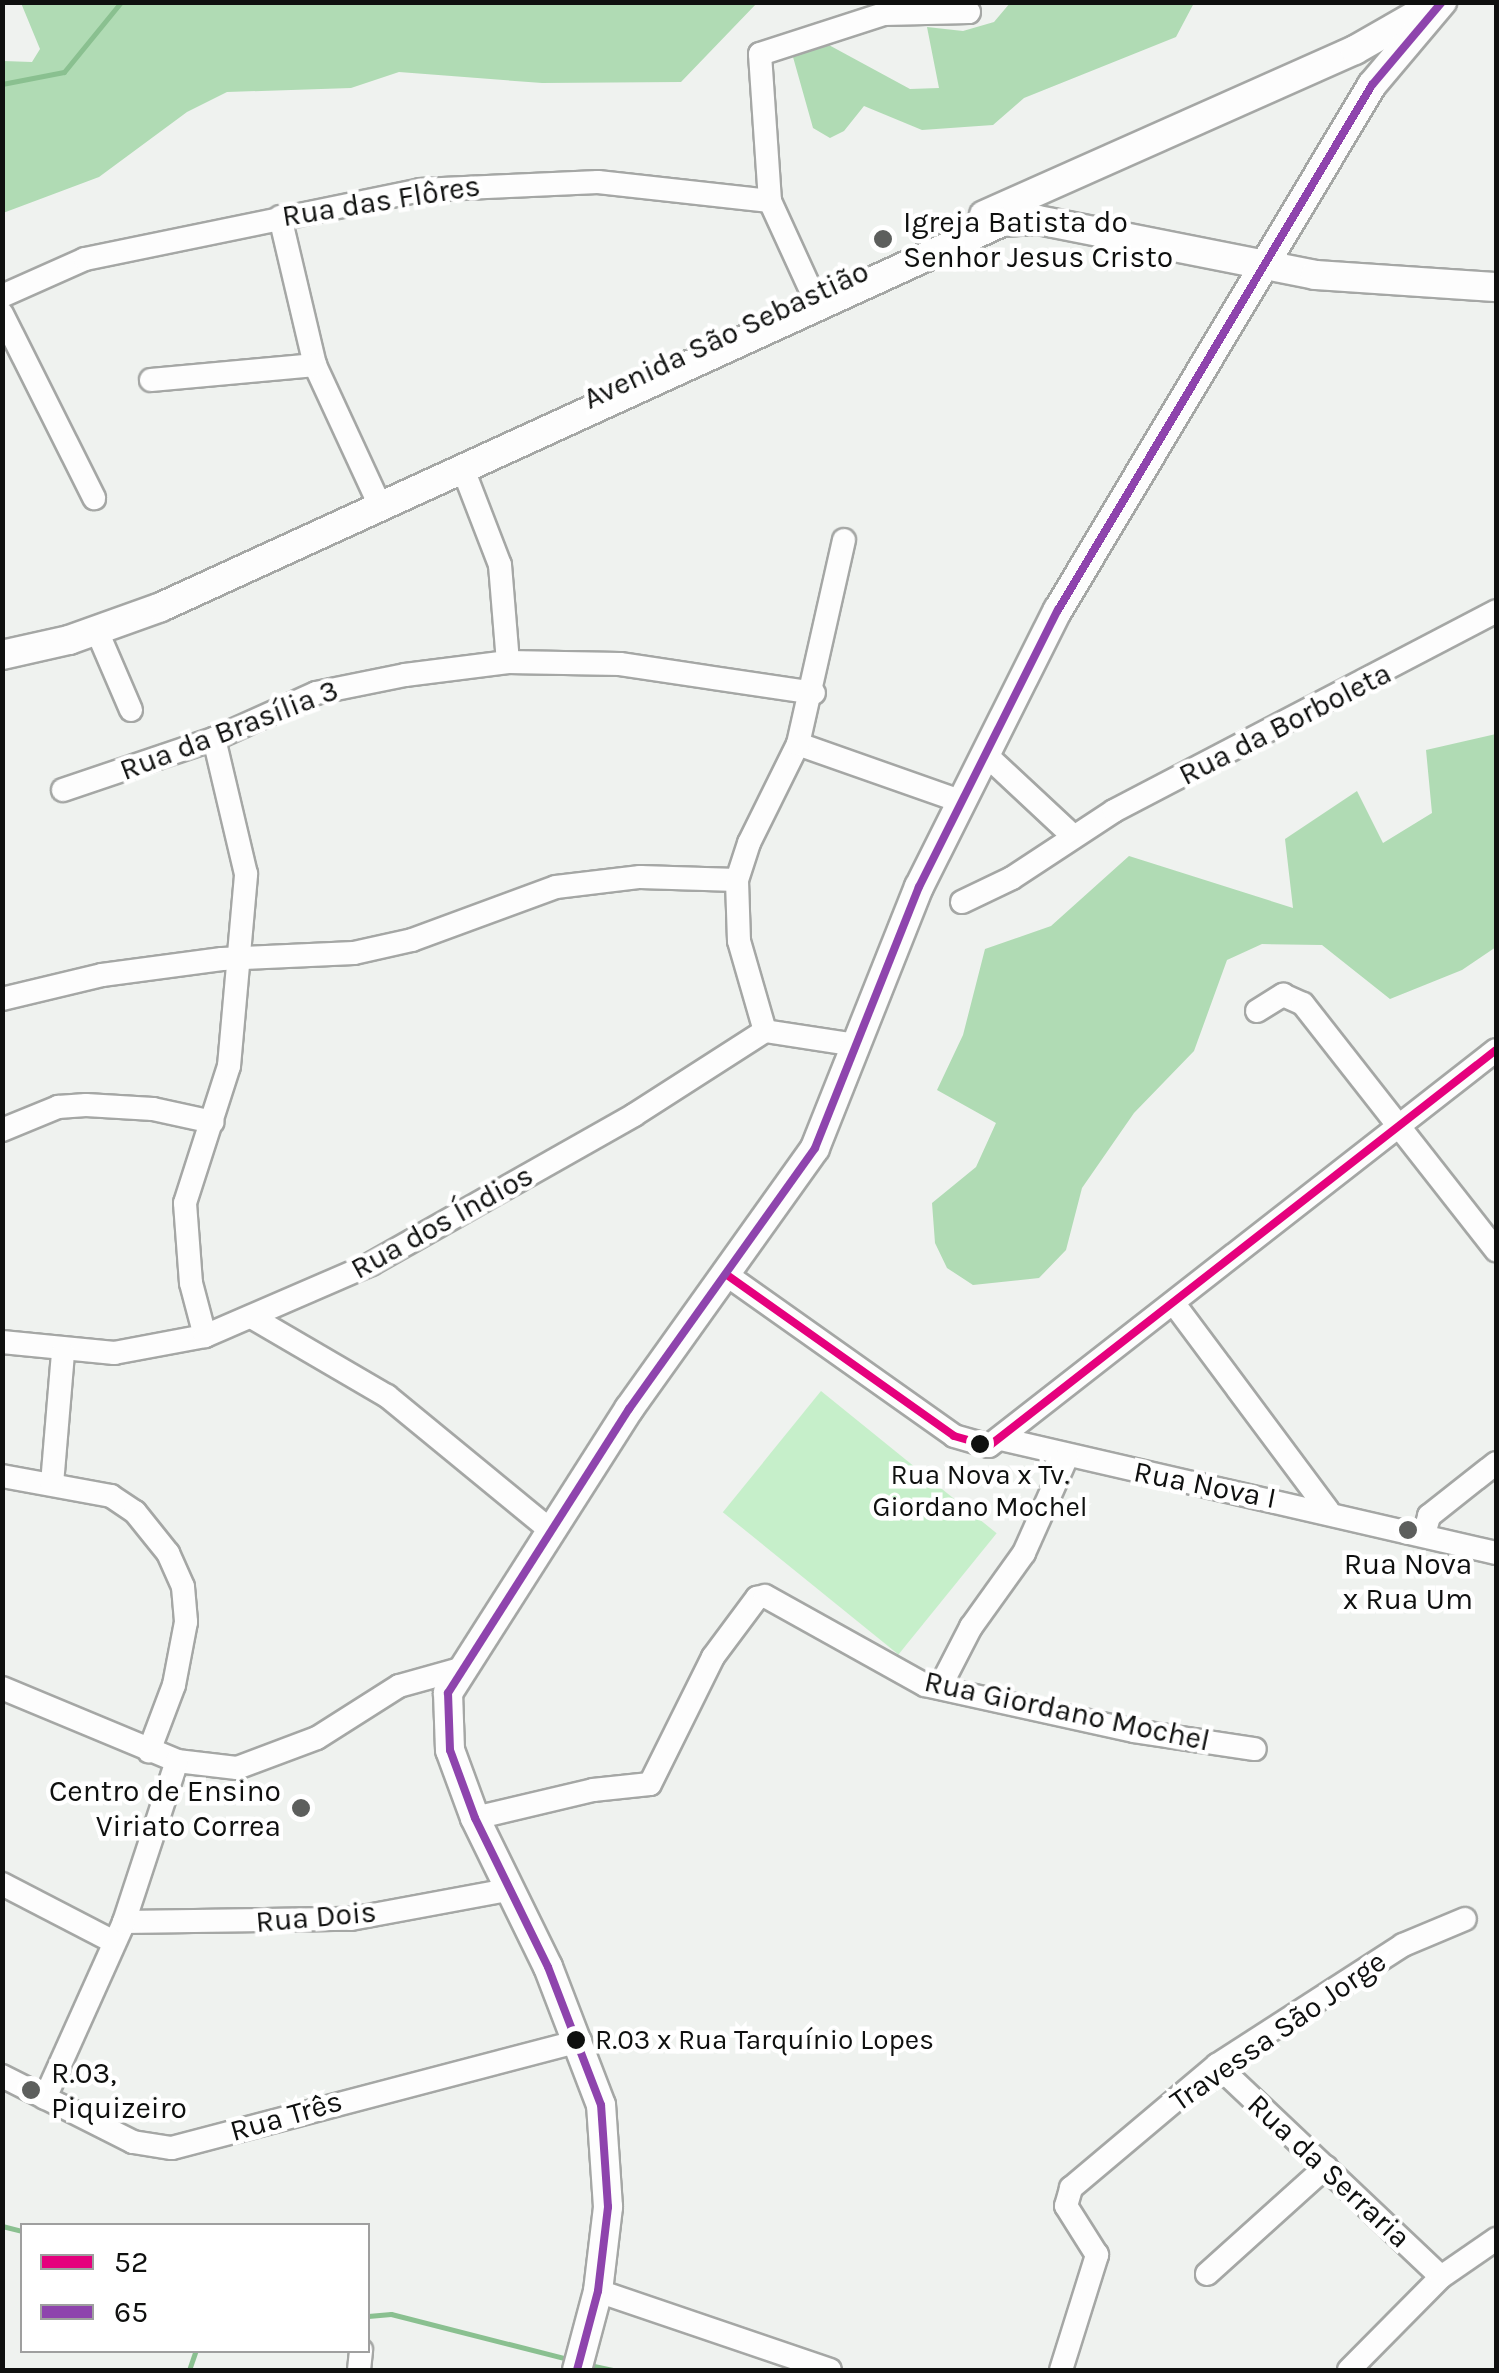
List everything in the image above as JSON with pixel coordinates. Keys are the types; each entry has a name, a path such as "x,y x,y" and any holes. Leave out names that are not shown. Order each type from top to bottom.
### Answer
{"main road":[{"name":"Avenida São Sebastião","path":"2,640 143,600 1355,50 1440,2"},
{"path":"579,2364 598,2291 608,2142 580,2041 475,1818 446,1729 448,1693 549,1529 816,1148 883,970 960,801 1058,610 1372,85 1440,2"},
{"path":"1355,50 1376,62 1372,85"},
{"path":"1082,173 1065,206 1082,228 1266,267 1496,286"},
{"name":"Avenida São Sebastião","path":"2,655 96,631 463,469 1002,222 1082,228"}],"street":[{"path":"812,295 770,200 762,50 884,14 969,12"},
{"name":"Rua das Flôres","path":"2,296 85,259 280,217 497,183 631,184 770,200"},
{"path":"280,217 315,365 376,496"},
{"path":"2,314 94,498"},
{"path":"151,380 315,365"},
{"path":"463,469 500,566 508,662"},
{"path":"844,540 814,693 798,744 748,843 738,880 739,941 765,1031 857,1046"},
{"name":"Rua da Borboleta","path":"962,902 1012,878 1072,835 1496,611"},
{"path":"96,631 131,710"},
{"name":"Rua da Brasília 3","path":"64,790 214,739 262,713 360,681 508,662 675,668 814,693"},
{"path":"206,1336 191,1283 185,1203 230,1066 246,874 214,739"},
{"path":"798,744 960,801"},
{"path":"984,753 1072,835"},
{"path":"2,999 102,976 242,958 354,953 412,940 556,886 598,880 738,880"},
{"path":"1257,1012 1283,995 1298,999 1400,1123 1496,1250"},
{"name":"Rua dos Índios","path":"2,1342 62,1352 114,1353 206,1336 255,1319 634,1115 765,1031"},
{"path":"1001,1439 1496,1050"},
{"path":"2,1130 58,1107 86,1105 153,1109 213,1122"},
{"name":"Rua Nova I","path":"727,1274 954,1436 980,1446 1001,1439 1067,1457 1328,1510 1496,1553"},
{"path":"1175,1305 1328,1510"},
{"path":"255,1319 387,1396 549,1529"},
{"path":"52,1484 62,1352"},
{"path":"940,1687 971,1627 1024,1553 1067,1457"},
{"path":"1424,1534 1430,1516 1496,1462"},
{"path":"2,1476 110,1496 136,1512 168,1553 183,1587 182,1650 150,1751"},
{"name":"Rua Giordano Mochel","path":"475,1818 594,1790 650,1784 684,1708 757,1598 777,1600 877,1662 940,1687 1134,1732 1255,1748"},
{"path":"2,1688 150,1751 211,1769 268,1759 318,1738 399,1686 460,1669"},
{"path":"45,2098 119,1932 177,1761"},
{"name":"Rua Dois","path":"2,1884 119,1932 351,1919 507,1890"},
{"name":"Travessa São Jorge","path":"1062,2370 1097,2255 1066,2206 1071,2188 1217,2066 1403,1945 1465,1919"},
{"name":"Rua Três","path":"2,2076 144,2146 172,2148 580,2041"},
{"name":"Rua da Serraria","path":"1217,2066 1441,2277"},
{"path":"1208,2274 1326,2167"},
{"path":"1349,2370 1441,2277 1496,2239"},
{"path":"598,2291 830,2370"}],"green space":[{"path":"21,3 757,3 681,82 542,83 399,72 351,88 227,92 187,112 99,177 3,213 3,61 32,62 40,49"},
{"path":"1010,3 1194,3 1176,37 1024,98 993,125 922,130 864,106 844,131 830,138 813,128 793,57 827,44 910,89 939,88 927,27 963,31 994,22"},
{"path":"1496,734 1496,947 1462,970 1390,999 1322,945 1262,944 1227,960 1194,1051 1134,1113 1082,1188 1066,1250 1039,1278 973,1285 947,1268 935,1243 932,1203 976,1167 996,1123 937,1090 963,1035 985,949 1051,926 1129,856 1293,908 1285,839 1357,791 1383,843 1432,813 1426,750"},
{"path":"821,1391 997,1533 898,1654 723,1512"}],"waterway":[{"path":"2,84 64,72 121,2"},
{"path":"2,2226 20,2230"},
{"path":"370,2316 391,2314 568,2359"},
{"path":"189,2370 195,2353"},
{"path":"589,2365 612,2370"}],"transit line":[{"name":"65","path":"577,2370 598,2291 608,2207 601,2105 548,1967 475,1818 450,1750 448,1693 629,1409 815,1148 919,887 1058,610 1372,85 1442,2"},
{"name":"52","path":"727,1275 954,1436 989,1446 1496,1050"}],"place":[{"name":"Igreja Batista do Senhor Jesus Cristo","path":"883,239"},
{"name":"Rua Nova x Tv. Giordano Mochel","path":"980,1444"},
{"name":"Rua Nova x Rua Um","path":"1408,1530"},
{"name":"Centro de Ensino Viriato Correa","path":"301,1808"},
{"name":"R.03 x Rua Tarquínio Lopes","path":"576,2040"},
{"name":"R.03, Piquizeiro","path":"31,2090"}]}
